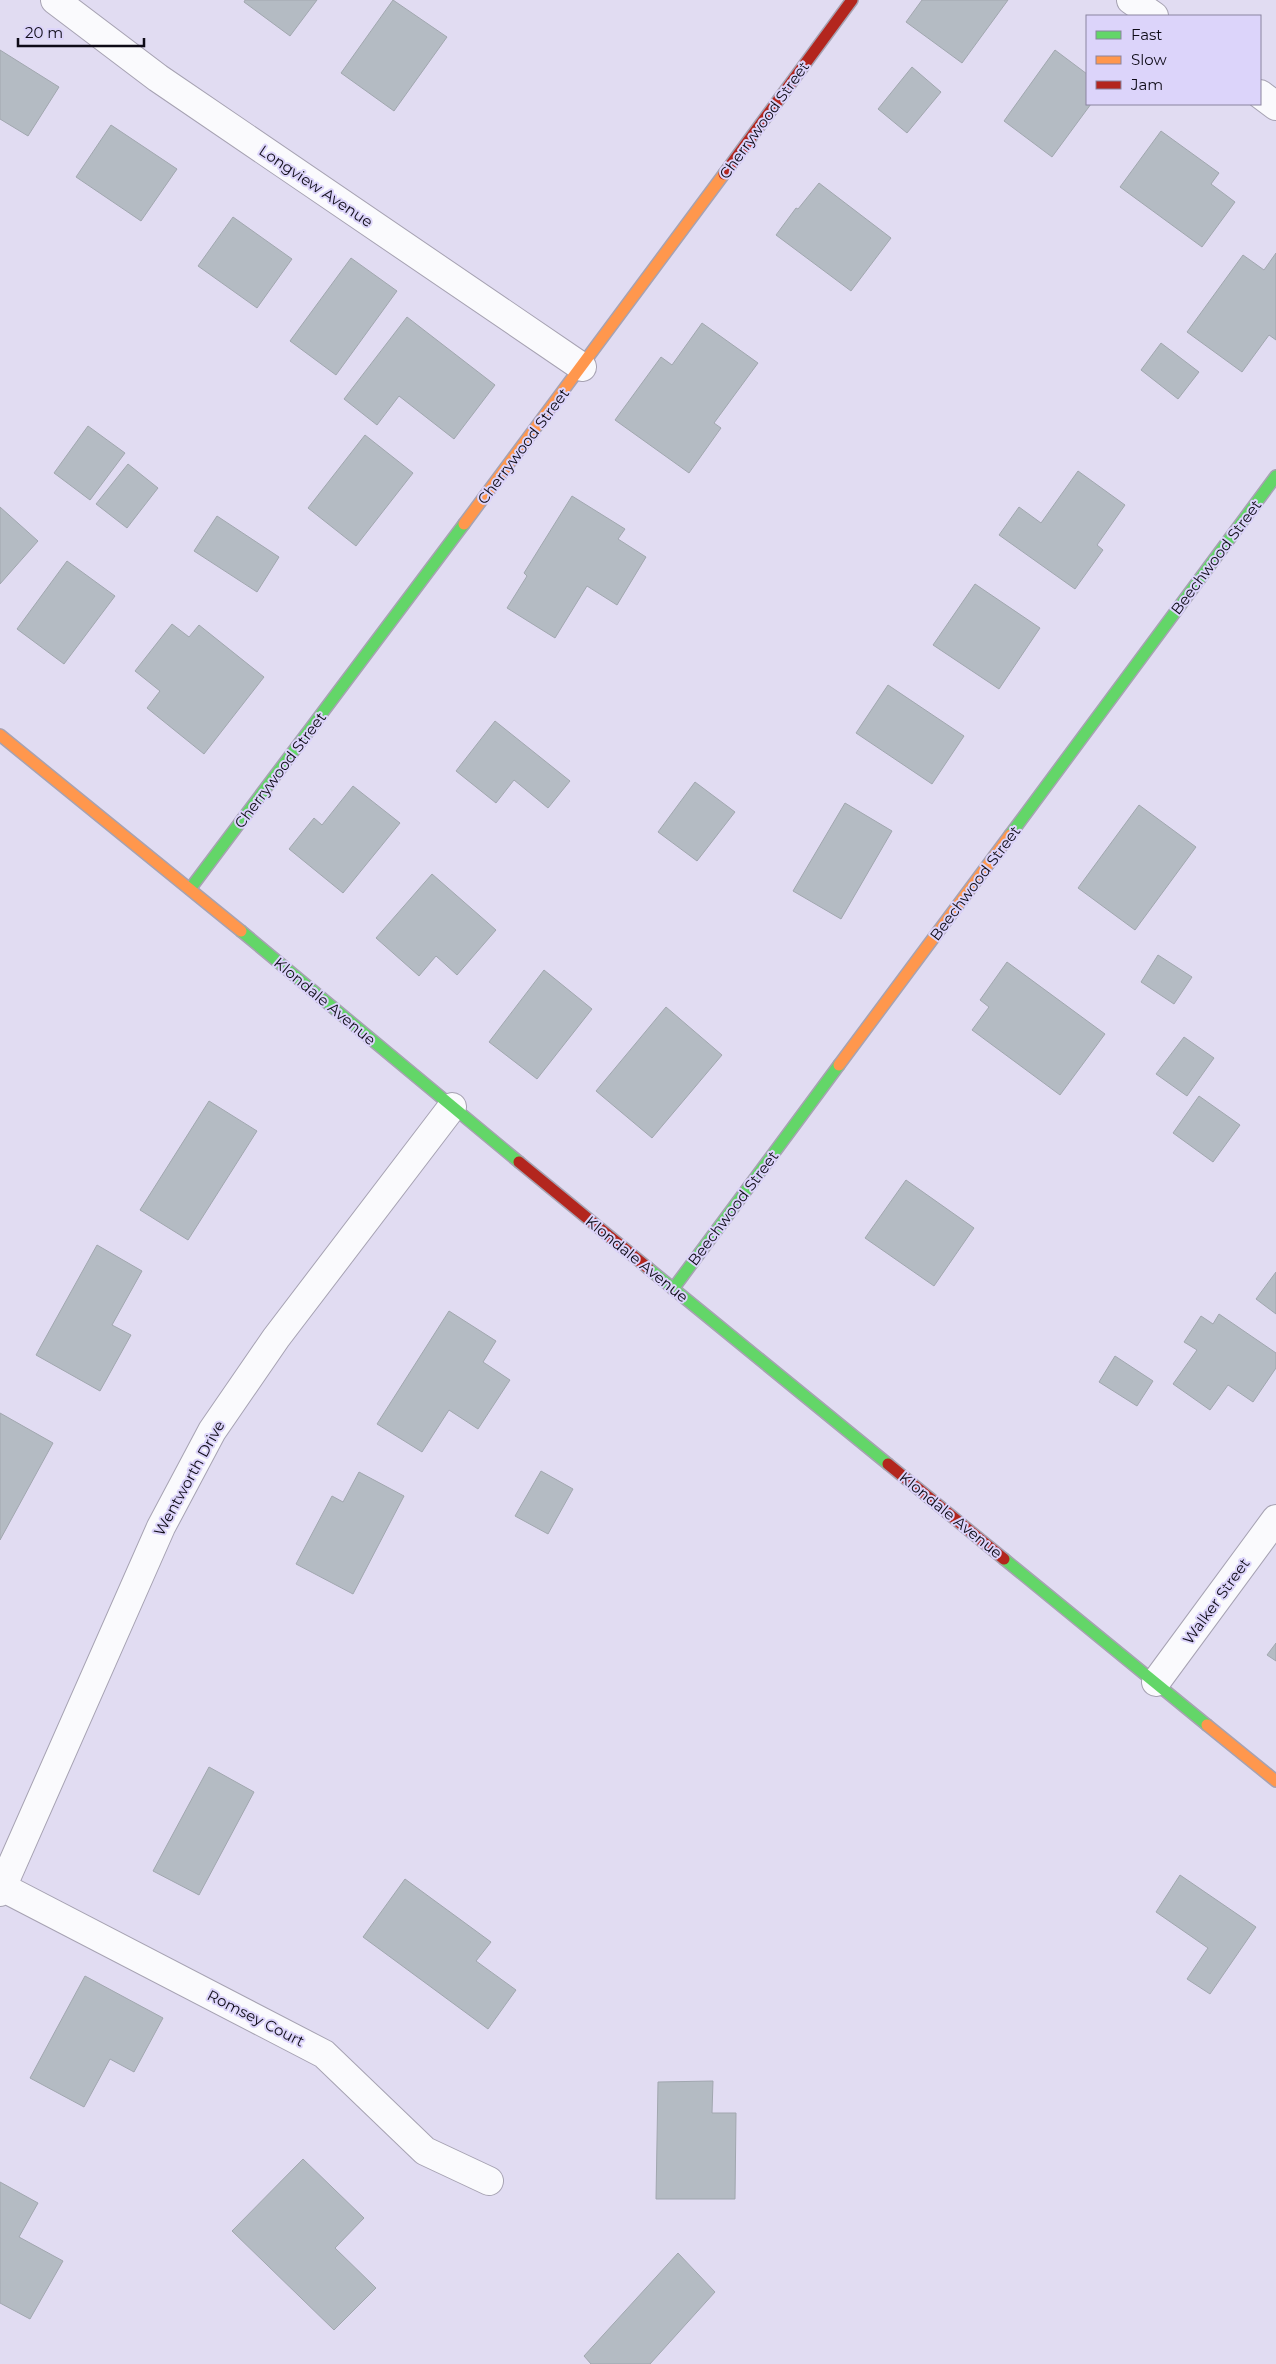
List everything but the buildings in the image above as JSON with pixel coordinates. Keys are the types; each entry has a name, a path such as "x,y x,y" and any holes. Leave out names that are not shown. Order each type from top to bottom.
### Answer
{"street":[{"name":"Longview Avenue","path":"55,0 158,78 582,367"},
{"name":"Cherrywood Street","path":"190,889 582,367 852,0"},
{"path":"1131,0 1153,15"},
{"path":"1261,95 1276,106"},
{"name":"Beechwood Street","path":"673,1289 1276,476"},
{"name":"Klondale Avenue","path":"0,735 190,889 673,1289 1276,1781"},
{"name":"Wentworth Drive","path":"1,1888 160,1527 212,1431 276,1338 452,1107"},
{"name":"Walker Street","path":"1156,1682 1276,1519"},
{"name":"Romsey Court","path":"1,1888 324,2054 425,2151 489,2181"}],"traffic: fast":[{"path":"1010,835 1276,476"},
{"path":"190,889 464,524"},
{"path":"241,931 519,1162"},
{"path":"673,1289 839,1065"},
{"path":"648,1268 888,1464"},
{"path":"1004,1559 1207,1725"}],"traffic: slow":[{"path":"464,524 724,174"},
{"path":"0,735 241,931"},
{"path":"839,1065 1010,835"},
{"path":"1207,1725 1276,1781"}],"traffic: jam":[{"path":"724,174 852,0"},
{"path":"519,1162 648,1268"},
{"path":"888,1464 1004,1559"}]}
